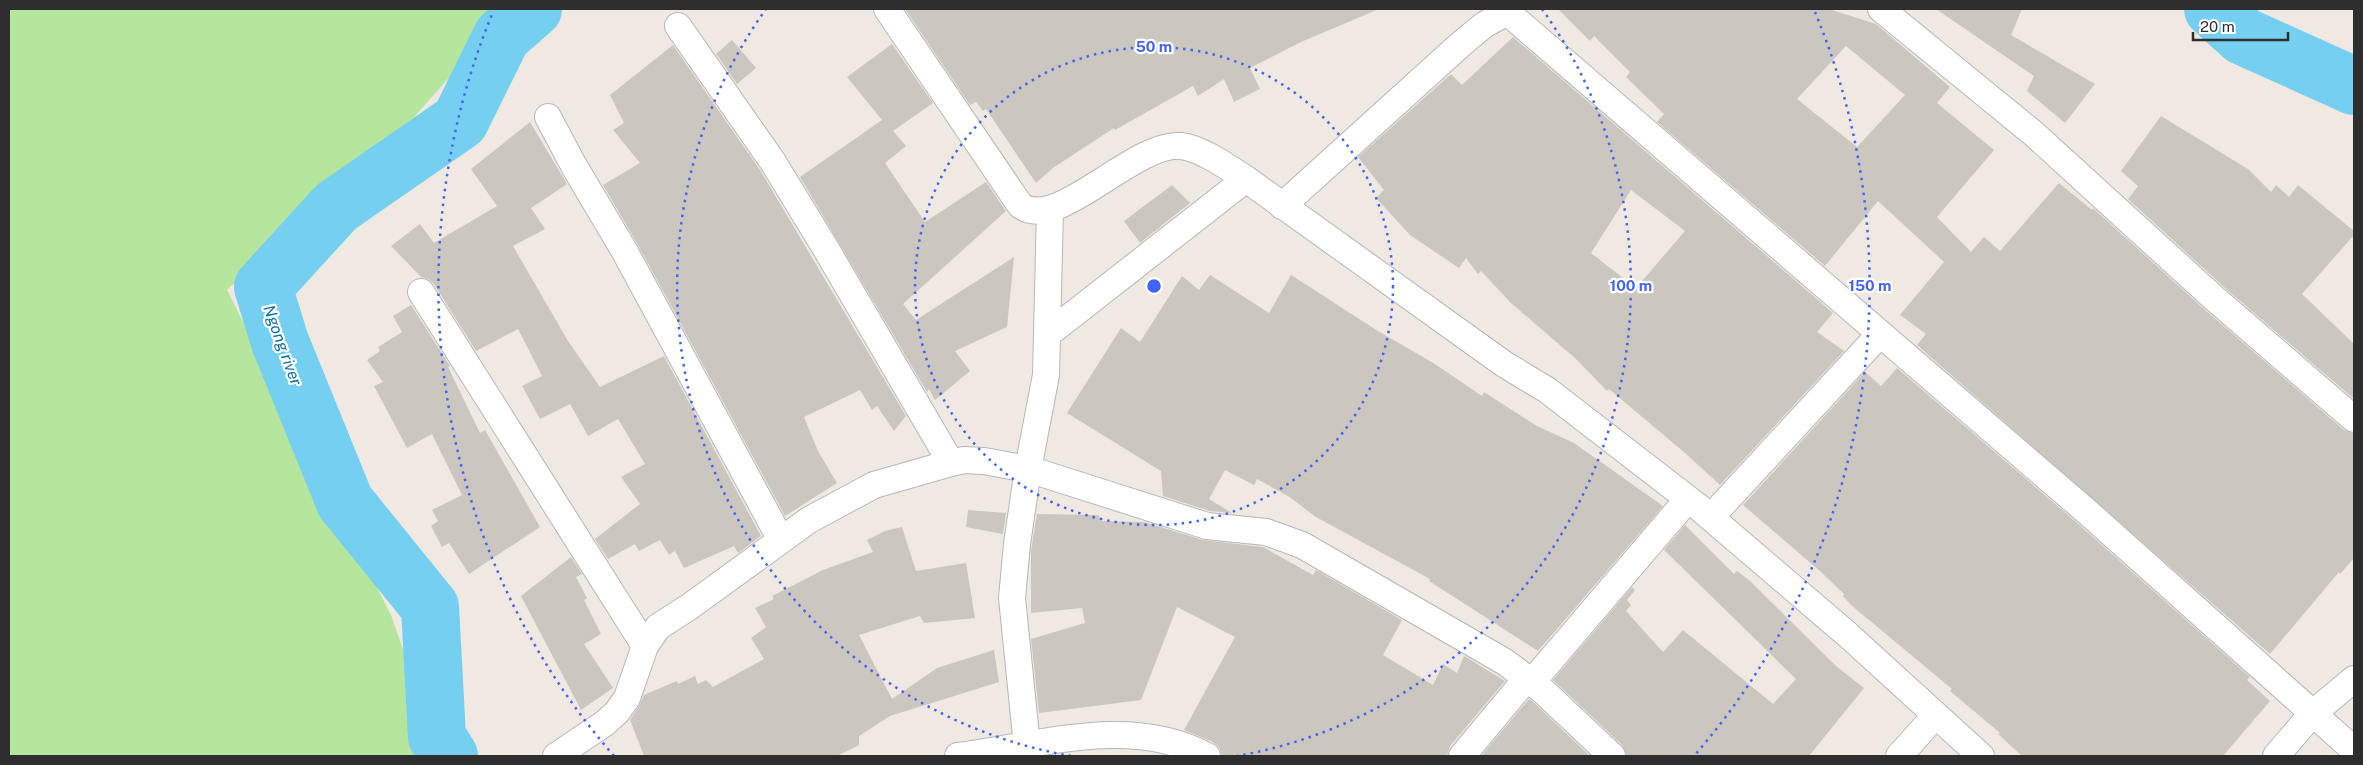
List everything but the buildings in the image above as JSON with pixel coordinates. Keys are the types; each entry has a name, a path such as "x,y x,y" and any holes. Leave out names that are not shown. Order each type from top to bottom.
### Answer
{"street":[{"path":"886,9 1020,205 1028,211 1050,209 1077,197 1123,166 1158,148 1182,146 1208,156 1246,179 1504,364 1547,390 1688,499 1848,635 1981,756"},
{"path":"1881,9 2041,140 2214,298 2354,419"},
{"path":"1282,206 1461,44 1506,10 2085,510 2354,750"},
{"path":"678,26 773,162 951,463"},
{"path":"548,116 574,166 625,252 781,540"},
{"path":"1048,334 1246,179"},
{"path":"1027,751 1012,598 1017,544 1028,469 1043,398 1048,334 1050,209"},
{"path":"421,292 645,646"},
{"path":"1711,517 1880,334"},
{"path":"556,756 605,723 617,712 626,698 645,646 658,627 689,607 781,540 841,501 874,485 964,460 984,461 1028,469 1207,526 1266,532 1302,545 1497,657 1529,680 1612,756"},
{"path":"1462,756 1688,499"},
{"path":"2276,756 2312,714 2354,679"},
{"path":"1899,756 1935,716"},
{"path":"958,756 1027,751 1108,733 1155,737 1196,750 1207,756"}],"green space":[{"path":"9,9 510,9 414,117 227,290 391,615 440,756 9,756"}],"waterway":[{"name":"Ngong river","path":"449,756 437,737 430,607 345,502 280,342 263,287 336,207 460,121 502,36 533,9"},
{"name":"Ngong river","path":"2213,9 2243,36 2354,86"}]}
